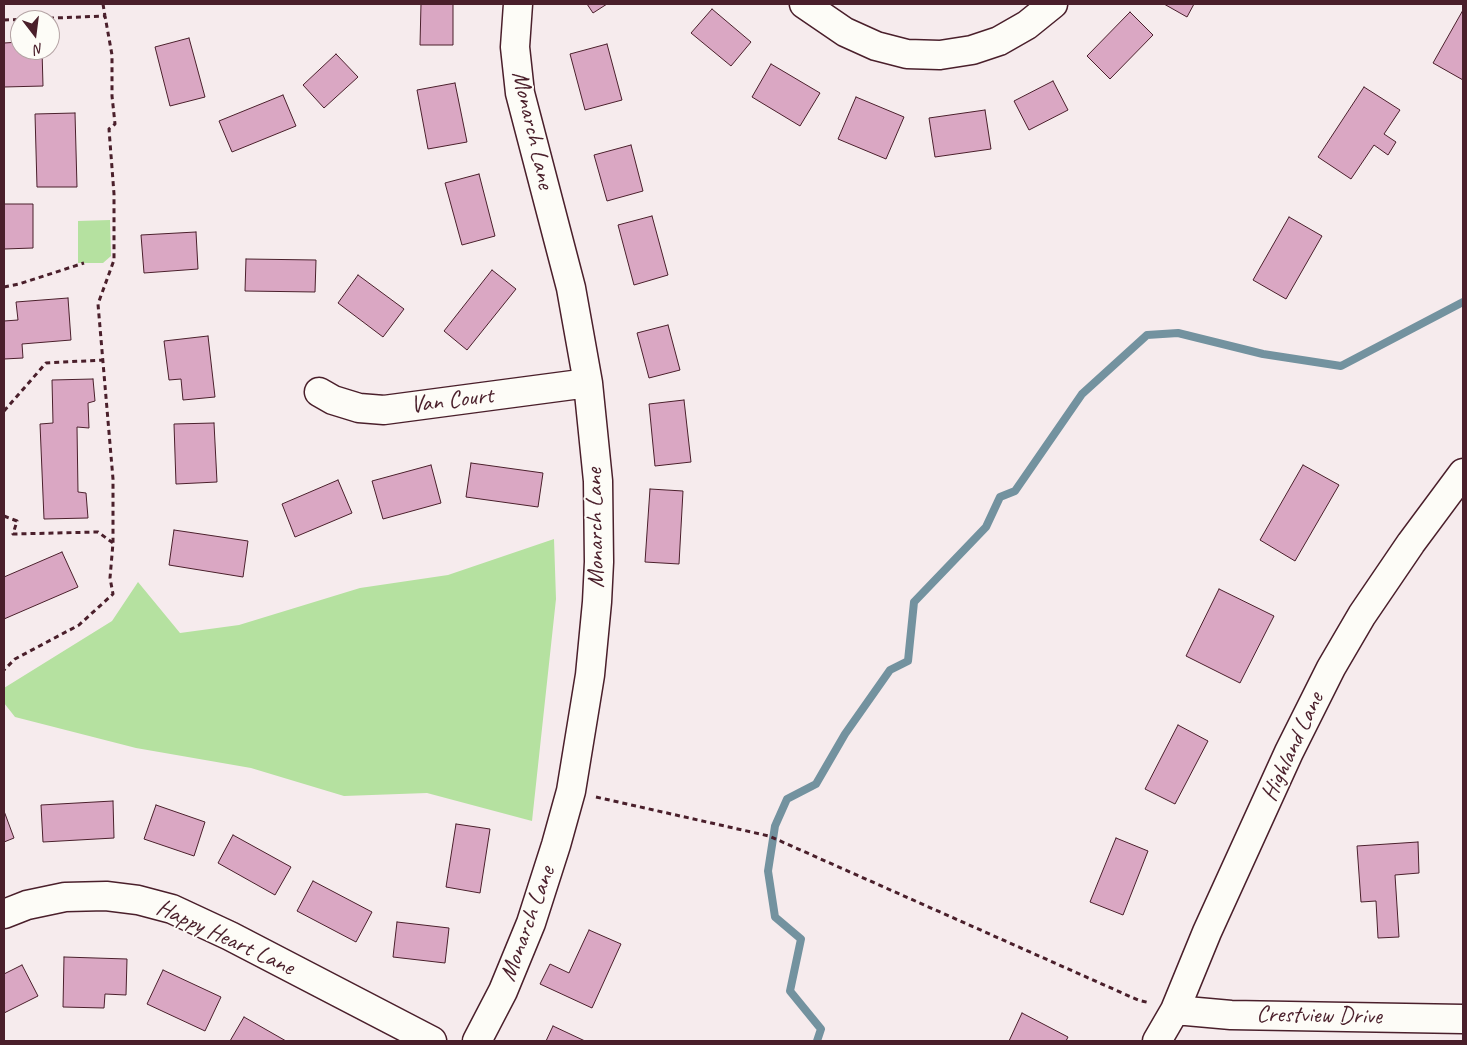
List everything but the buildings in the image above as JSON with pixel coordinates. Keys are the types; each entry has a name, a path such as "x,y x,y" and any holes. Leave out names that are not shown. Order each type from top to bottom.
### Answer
{"street":[{"name":"Monarch Lane","path":"476,1041 503,991 531,923 571,791 590,675 599,562 598,481 588,383 571,288 520,93 515,47 518,4"},
{"path":"804,4 844,32 876,46 907,54 940,55 972,50 999,41 1027,25 1053,4"},
{"name":"Van Court","path":"319,392 333,400 359,408 384,410 588,383"},
{"name":"Highland Lane","path":"1157,1041 1175,1010 1207,932 1272,788 1331,668 1362,615 1463,473"},
{"name":"Happy Heart Lane","path":"4,914 27,905 65,897 106,896 138,900 172,909 230,936 432,1041"},
{"name":"Crestview Drive","path":"1175,1010 1231,1015 1463,1019"}],"path":[{"path":"4,670 15,660 79,625 112,594 110,578 113,543 113,479 98,304 114,260 114,194 109,129 115,124 112,96 112,56 103,4"},
{"path":"4,20 105,16"},
{"path":"4,287 84,263"},
{"path":"4,411 46,362 103,360"},
{"path":"4,516 17,521 13,534 98,532 113,543"},
{"path":"571,791 769,836 1138,1000 1175,1010"}],"green space":[{"path":"110,220 111,256 103,263 78,263 78,221"},
{"path":"554,539 556,599 532,821 427,793 344,796 251,768 136,748 15,717 4,703 4,688 112,621 138,582 180,633 239,625 360,588 448,575"}],"waterway":[{"path":"817,1041 821,1029 790,991 801,939 775,917 768,871 775,826 787,799 816,784 845,734 890,670 908,661 914,602 986,527 1000,497 1015,491 1082,394 1147,335 1178,333 1263,354 1341,366 1463,302"}]}
